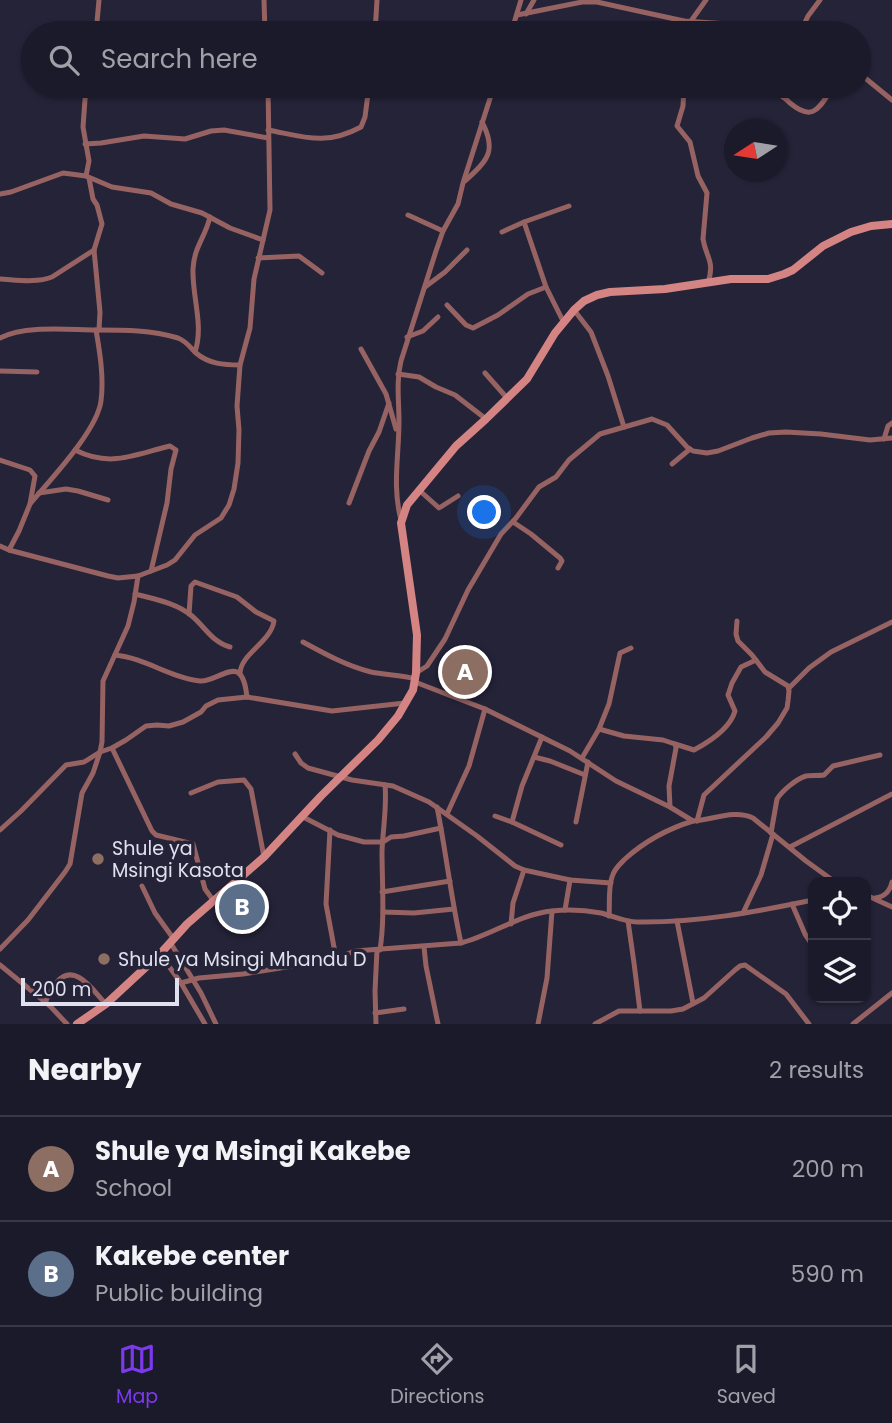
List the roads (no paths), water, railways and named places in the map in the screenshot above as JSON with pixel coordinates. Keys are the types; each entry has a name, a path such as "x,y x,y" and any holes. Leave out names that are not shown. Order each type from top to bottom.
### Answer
{"street":[{"path":"97,21 99,0"},
{"path":"264,0 265,21"},
{"path":"376,21 377,0"},
{"path":"515,21 521,0"},
{"path":"526,14 534,0"},
{"path":"692,21 706,0"},
{"path":"806,21 820,0"},
{"path":"517,15 582,2 597,2 684,21"},
{"path":"871,83 892,100"},
{"path":"30,504 75,450 101,403 98,330 100,312 94,250 102,224 87,177 89,161 83,127 85,98"},
{"path":"0,546 9,551 108,576 138,576 175,560 195,535 221,518 229,505 238,463 237,395 240,365 250,328 254,279 270,210 268,98"},
{"path":"268,130 322,139 342,136 361,127 367,98"},
{"path":"416,678 417,635 395,487 398,374 407,337 443,232 456,209 490,98"},
{"path":"683,98 677,126 691,142 698,176 708,193 703,244 710,260 708,282"},
{"path":"784,98 800,111 808,113 815,111 825,98"},
{"path":"463,183 490,149 482,122"},
{"path":"85,144 101,144 144,136 185,139 224,130 268,138"},
{"path":"0,194 63,173 87,177 112,187 151,193 171,204 210,217 230,228 263,240"},
{"path":"502,232 569,206"},
{"path":"408,215 443,232"},
{"path":"195,352 199,334 193,272 194,254 205,235 210,217"},
{"path":"524,222 546,288 563,321"},
{"path":"401,523 407,505 419,490 456,446 531,374 563,321 584,301 610,292 665,289 731,279 768,279 793,270 823,246 852,232 871,226 892,224"},
{"path":"0,279 46,279 94,250"},
{"path":"425,287 467,250"},
{"path":"258,258 299,256 321,273"},
{"path":"447,305 463,322 473,328 528,294 546,288"},
{"path":"574,310 591,332 624,427"},
{"path":"407,337 423,331 438,317"},
{"path":"0,338 15,333 59,328 138,330 170,335 184,341 205,359 218,364 240,365"},
{"path":"361,349 389,403 398,436"},
{"path":"0,371 37,372"},
{"path":"485,373 507,398"},
{"path":"398,374 419,377 455,395 486,419"},
{"path":"349,503 389,403"},
{"path":"77,1024 106,1004 213,900 264,857 378,740 406,702 416,678 445,639 479,570 501,534 538,488 556,477 569,460 596,437 652,419 667,425 682,443 696,452 712,453 761,435 786,432 870,440 892,438"},
{"path":"884,439 888,426 892,423"},
{"path":"75,450 93,458 115,460 170,446 176,450 151,571"},
{"path":"672,464 690,449"},
{"path":"0,460 35,474 30,504 19,531 9,551 0,554"},
{"path":"39,493 66,489 108,500"},
{"path":"419,490 439,508 458,496"},
{"path":"513,522 561,558 558,568"},
{"path":"0,950 28,919 70,864 82,793 93,773 102,742 103,681 128,626 138,576"},
{"path":"189,614 191,586 195,582 237,597 256,612 274,621 273,628 261,645 240,668 247,697"},
{"path":"135,594 173,605 189,614 216,641 230,647"},
{"path":"737,621 737,639 765,672 789,688"},
{"path":"695,821 704,795 778,723 787,708 789,688 809,668 831,652 892,622"},
{"path":"303,642 330,657 367,671 416,678 485,709 542,737 585,760 616,781 695,821"},
{"path":"576,822 585,775 585,760 613,692 620,653 631,649"},
{"path":"115,655 133,657 191,680 213,680 230,672 240,674"},
{"path":"599,729 624,736 663,740 694,750 730,722 735,712 729,695 732,684 743,666 756,660"},
{"path":"0,830 66,765 81,763 146,726 169,726 183,722 218,699 247,697 332,710 406,702"},
{"path":"447,814 469,765 485,709"},
{"path":"512,822 522,786 542,737"},
{"path":"670,807 670,786 676,748 674,744"},
{"path":"111,748 152,831 156,835 193,844 205,889 213,900"},
{"path":"295,754 307,768 385,785 423,799 524,870 570,880 611,883"},
{"path":"743,913 765,863 779,795 801,778 824,775 833,766 880,755"},
{"path":"534,757 585,775"},
{"path":"191,793 218,782 244,780 251,789 264,857"},
{"path":"376,1024 383,912 385,785"},
{"path":"790,847 892,794"},
{"path":"437,807 461,943"},
{"path":"609,916 612,876 618,866 642,845 669,829 732,814 753,818 828,877"},
{"path":"495,816 561,845"},
{"path":"303,817 338,835 364,842 383,842 391,837 441,828"},
{"path":"330,830 326,904 336,957"},
{"path":"511,924 513,903 524,870"},
{"path":"565,910 570,880"},
{"path":"382,892 450,881"},
{"path":"874,898 884,895 892,883"},
{"path":"142,886 216,1024"},
{"path":"871,897 892,907"},
{"path":"181,983 278,969 355,951 461,943 477,939 535,914 552,911 585,911 633,923 729,916 808,901"},
{"path":"792,904 808,940"},
{"path":"383,912 454,909"},
{"path":"538,1024 549,958 552,911"},
{"path":"628,921 640,1011"},
{"path":"677,921 693,1003"},
{"path":"424,947 438,1024"},
{"path":"160,954 205,1024"},
{"path":"0,965 45,1002 66,1024"},
{"path":"595,1024 616,1012 682,1009 704,998 740,966 745,965 786,994 809,1024"},
{"path":"45,1002 57,982 73,974 79,976 106,1004"},
{"path":"853,1024 892,993"},
{"path":"375,1013 404,1009"}],"place":[{"name":"Shule ya Msingi Kakebe","path":"465,672"},
{"name":"Shule ya Msingi Kasota","path":"98,859"},
{"name":"Kakebe center","path":"242,907"},
{"name":"Shule ya Msingi Mhandu D","path":"104,959"}]}
